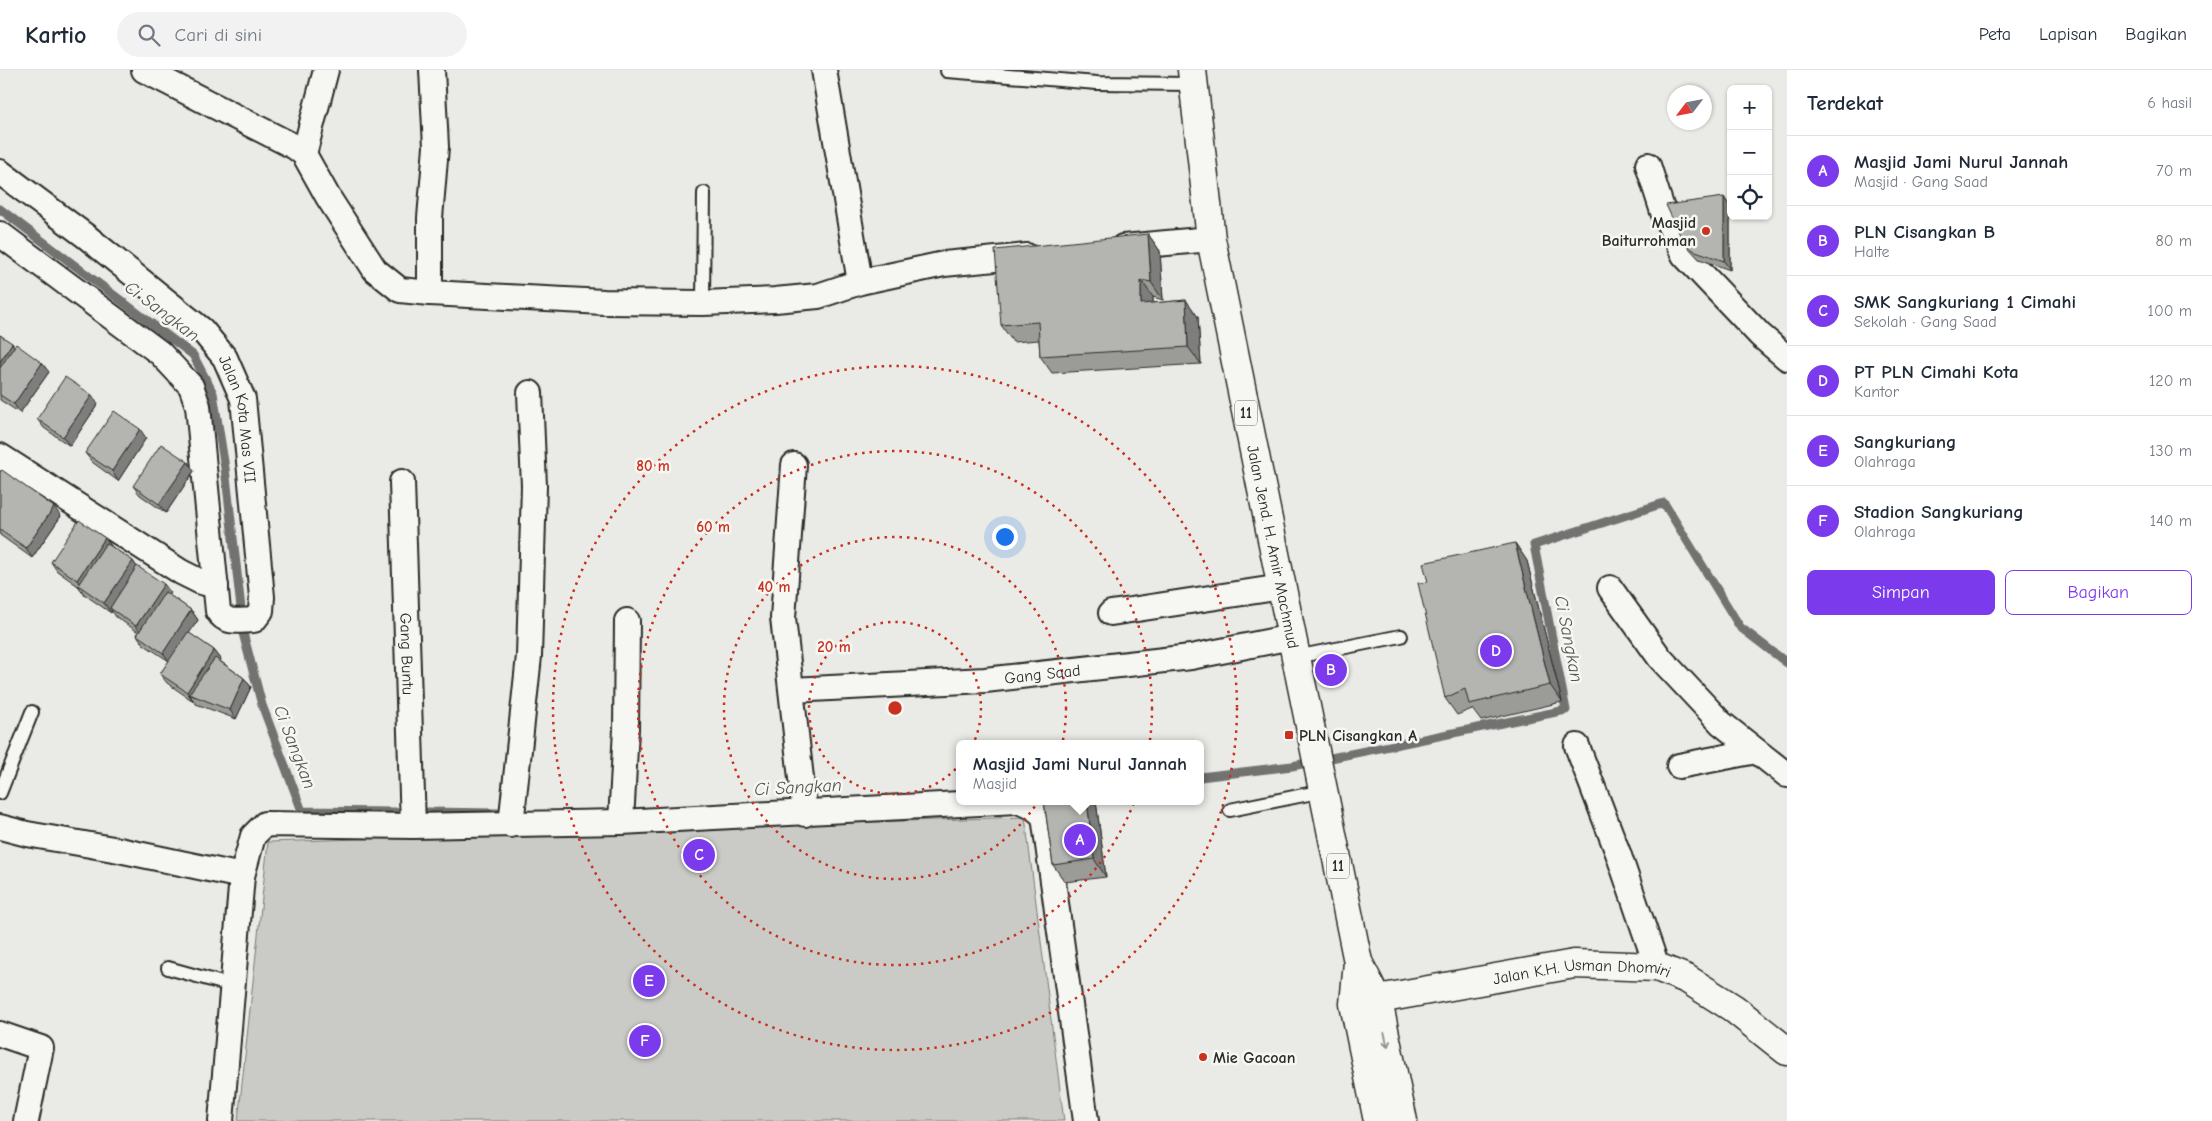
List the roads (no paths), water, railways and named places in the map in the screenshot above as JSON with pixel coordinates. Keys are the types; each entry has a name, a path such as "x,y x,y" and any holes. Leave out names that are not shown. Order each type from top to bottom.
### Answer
{"main road":[{"name":"Jalan Jend. H. Amir Machmud","path":"1192,77 1211,239 1366,1002 1378,1121"},
{"name":"Jalan K.H. Usman Dhomiri","path":"1366,1002 1574,964 1657,967 1687,979 1733,1008 1787,1052"},
{"name":"Jalan Jend. H. Amir Machmud","path":"1366,1002 1403,1121"}],"street":[{"path":"144,70 255,125 304,154 328,197 375,270 400,290 604,302 703,303 775,300 818,296 860,282 944,264 1054,254"},
{"path":"304,154 326,70"},
{"path":"430,293 430,218 436,146 432,70"},
{"path":"824,70 839,147 860,282"},
{"path":"1648,165 1663,212 1684,255 1760,335 1787,358"},
{"name":"Jalan Kota Mas VII","path":"0,172 87,237 202,330 225,358 243,399 262,597 261,611 254,620 229,621 222,618 218,611 216,586"},
{"path":"0,234 160,353 191,386 198,406 216,586 201,582 181,572 0,456"},
{"path":"1104,249 1211,239"},
{"path":"511,825 529,656 534,486 530,393"},
{"path":"794,465 783,618 804,808"},
{"name":"Gang Buntu","path":"402,482 413,826"},
{"path":"1111,613 1282,587"},
{"path":"1610,588 1660,658 1721,723 1787,775"},
{"path":"621,822 626,729 627,620"},
{"name":"Gang Saad","path":"792,690 985,680 1294,647"},
{"path":"1577,746 1618,853 1657,967"},
{"path":"1679,766 1756,751"},
{"path":"221,1121 242,876 253,836 265,824 413,826 621,822 804,808 956,803"},
{"path":"1028,805 1044,816 1086,1121"},
{"path":"0,827 242,876"},
{"path":"0,1034 41,1048 26,1121"}],"lane":[{"path":"947,72 1097,84 1192,77"},
{"path":"703,303 704,193"},
{"path":"1294,647 1401,636"},
{"path":"0,793 32,712"},
{"path":"1230,810 1319,772"},
{"path":"168,968 233,986"}],"waterway":[{"name":"Ci Sangkan","path":"0,209 193,355 213,393 225,468 241,608"},
{"name":"Ci Sangkan","path":"1204,777 1292,766 1566,710 1534,545 1664,503 1740,627 1787,663"},
{"name":"Ci Sangkan","path":"243,633 262,705 302,811 395,812"},
{"name":"Ci Sangkan","path":"428,812 497,813"}],"place":[{"name":"Masjid Baiturrohman","path":"1706,231"},
{"name":"PT PLN Cimahi Kota","path":"1496,651"},
{"name":"PLN Cisangkan B","path":"1331,670"},
{"name":"PLN Cisangkan A","path":"1289,735"},
{"name":"Masjid Jami Nurul Jannah","path":"1080,840"},
{"name":"SMK Sangkuriang 1 Cimahi","path":"699,855"},
{"name":"Sangkuriang","path":"649,981"},
{"name":"Stadion Sangkuriang","path":"645,1041"},
{"name":"Mie Gacoan","path":"1203,1057"}]}
